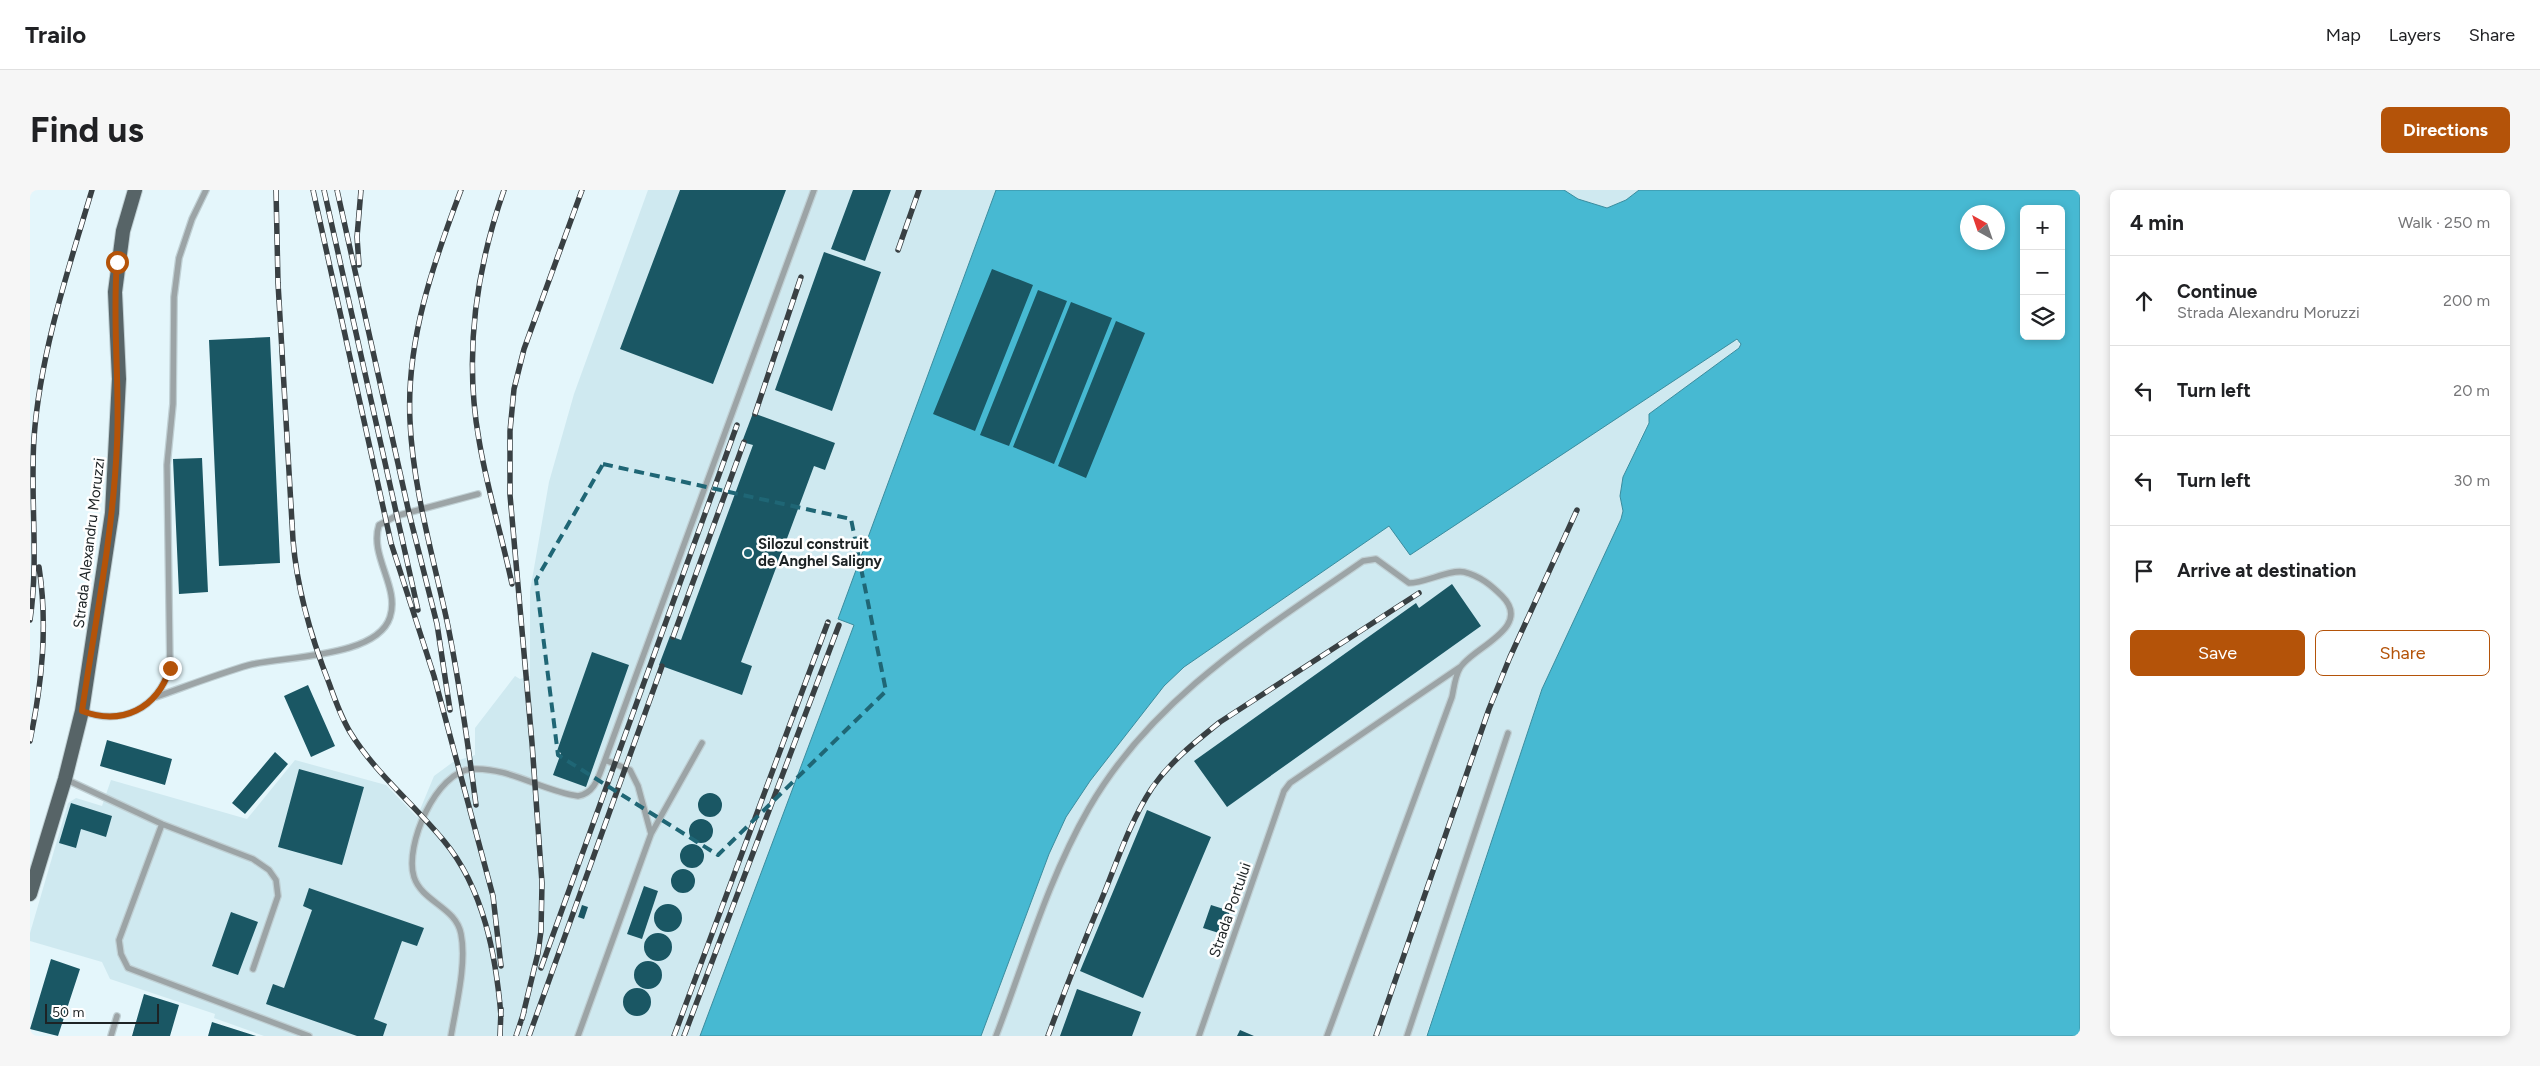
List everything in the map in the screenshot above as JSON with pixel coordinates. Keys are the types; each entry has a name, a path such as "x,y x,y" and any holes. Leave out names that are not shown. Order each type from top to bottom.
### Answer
{"main road":[{"name":"Strada Alexandru Moruzzi","path":"30,894 65,779 82,711 112,513 118,379 115,292 123,231 135,190"}],"lane":[{"path":"82,711 94,716 117,717 144,707 156,697 164,686 170,668 167,465 172,404 175,282 183,244 206,190"},
{"path":"451,1036 462,952 461,931 451,916 423,893 413,876 412,865 421,825 432,800 454,775 472,769 487,770 534,782 572,795 584,795 596,783 814,190"},
{"path":"156,697 250,665 340,649 373,639 388,624 393,606 376,541 379,525 396,516 478,494"},
{"path":"996,1036 1060,864 1090,807 1125,756 1168,706 1218,662 1363,561 1376,559 1409,583 1463,572 1488,582 1505,600 1510,613 1505,629 1460,667 1452,697 1327,1036"},
{"name":"Strada Portului","path":"1199,1036 1284,791 1298,776 1460,667"},
{"path":"1407,1036 1508,733"},
{"path":"578,1036 651,834 702,743"},
{"path":"605,760 630,770 638,786 651,834"},
{"path":"65,779 162,824 253,859 269,870 276,880 278,896 254,969"},
{"path":"162,824 119,940 121,954 128,968 309,1036"},
{"path":"111,1036 116,1016"}],"highlighted area":[{"path":"603,464 851,519 886,691 718,855 558,755 536,580"}],"shaded area":[{"path":"648,190 1639,190 1626,200 1607,208 1732,340 1739,341 1740,346 1650,418 1625,472 1620,496 1623,511 1621,519 1542,689 1426,1036 264,1036 214,1018 215,1014 110,979 102,962 30,941 30,933 68,803 76,798 102,806 111,780 247,819 295,760 386,785 417,817 434,776 453,762 475,755 475,728 515,676 520,679 530,676 530,591 549,482 574,394"}],"water":[{"path":"996,190 1564,190 1578,199 1607,208 1626,200 1639,190 2080,190 2080,1036 1427,1036 1542,689 1621,519 1623,511 1620,496 1623,477 1649,423 1649,414 1739,348 1741,344 1737,339 1410,555 1389,526 1184,667 1164,686 1090,781 1066,817 1049,854 981,1036 700,1036 854,625 838,619"}],"building":[{"path":"680,190 786,190 713,384 620,349"},
{"path":"853,190 891,190 865,261 831,249"},
{"path":"824,252 881,272 832,411 775,390"},
{"path":"992,269 1033,285 975,431 933,414"},
{"path":"1038,290 1067,301 1009,446 980,435"},
{"path":"1071,302 1112,318 1054,464 1013,447"},
{"path":"1116,321 1145,333 1086,478 1058,466"},
{"path":"270,337 280,563 219,566 209,340"},
{"name":"Silozul construit de Anghel Saligny","path":"753,413 835,443 825,470 814,466 741,662 752,666 742,695 659,665 670,636 681,640 753,445 742,442"},
{"path":"202,458 208,592 179,594 173,459"},
{"path":"1452,584 1481,626 1227,807 1194,761 1416,603 1419,608"},
{"path":"592,652 629,665 586,787 553,775 561,753 557,751"},
{"path":"308,685 335,746 311,757 284,696"},
{"path":"107,740 172,759 165,785 100,766"},
{"path":"275,752 288,764 245,814 232,803"},
{"path":"299,769 364,787 342,865 278,847"},
{"path":"710,793 719,796 722,805 719,814 710,817 701,814 698,805 701,796"},
{"path":"71,803 112,816 106,837 81,829 76,848 59,843"},
{"path":"1147,810 1211,837 1143,998 1080,971"},
{"path":"701,819 710,822 713,831 710,840 701,843 692,840 689,831 692,822"},
{"path":"692,844 701,847 704,856 701,865 692,868 683,865 680,856 683,847"},
{"path":"683,869 692,872 695,881 692,890 683,893 674,890 671,881 674,872"},
{"path":"644,886 658,891 642,939 627,934"},
{"path":"309,888 424,928 417,946 402,941 374,1019 387,1024 383,1036 357,1036 266,1004 273,984 284,988 312,910 303,906"},
{"path":"668,904 678,908 682,918 678,928 668,932 658,928 654,918 658,908"},
{"path":"582,905 588,907 584,919 578,917"},
{"path":"1211,905 1230,911 1222,934 1203,928"},
{"path":"231,912 258,922 238,975 212,966"},
{"path":"658,933 668,937 672,947 668,957 658,961 648,957 644,947 648,937"},
{"path":"51,959 80,969 58,1036 30,1029"},
{"path":"648,961 658,965 662,975 658,985 648,989 638,985 634,975 638,965"},
{"path":"637,988 647,992 651,1002 647,1012 637,1016 627,1012 623,1002 627,992"},
{"path":"1077,989 1141,1012 1132,1036 1060,1036"},
{"path":"144,994 179,1005 170,1036 132,1036"},
{"path":"212,1022 256,1036 208,1036"},
{"path":"1240,1030 1254,1036 1237,1036"}],"railway":[{"path":"30,620 34,575 33,461 37,407 56,312 92,190"},
{"path":"276,190 278,283 293,540 301,595 316,648 341,714 350,732 383,775 444,841 458,860 469,880 486,924 496,970 501,1016"},
{"path":"313,190 391,543 434,676 493,896 501,966"},
{"path":"324,190 418,610"},
{"path":"337,190 409,513 437,624 450,710"},
{"path":"359,265 357,237 361,190"},
{"path":"461,190 432,275 417,332 412,362 410,421 415,473 448,626 464,715 476,805"},
{"path":"504,190 494,220 480,282 475,314 473,377 482,458 512,584"},
{"path":"522,1019 538,953 541,931 542,883 532,743 510,495 510,431 514,389 524,349 582,190"},
{"path":"898,250 919,190"},
{"path":"755,414 801,277"},
{"path":"541,968 737,425"},
{"path":"673,637 744,442"},
{"path":"1376,1036 1489,709 1510,657 1577,510"},
{"path":"30,741 38,698 42,654 43,611 39,567"},
{"path":"1048,1036 1126,838 1145,800 1159,779 1183,753 1220,722 1419,593"},
{"path":"674,1036 828,622"},
{"path":"684,1036 839,625"},
{"path":"529,1036 662,666"},
{"path":"500,1036 501,1009"},
{"path":"516,1036 524,1012"}],"place":[{"name":"Silozul construit de Anghel Saligny","path":"748,553"}],"route":[{"path":"117,262 115,326 118,379 115,476 112,513 82,711 94,716 106,717 130,714 144,707 156,697 164,686 170,668"}]}
